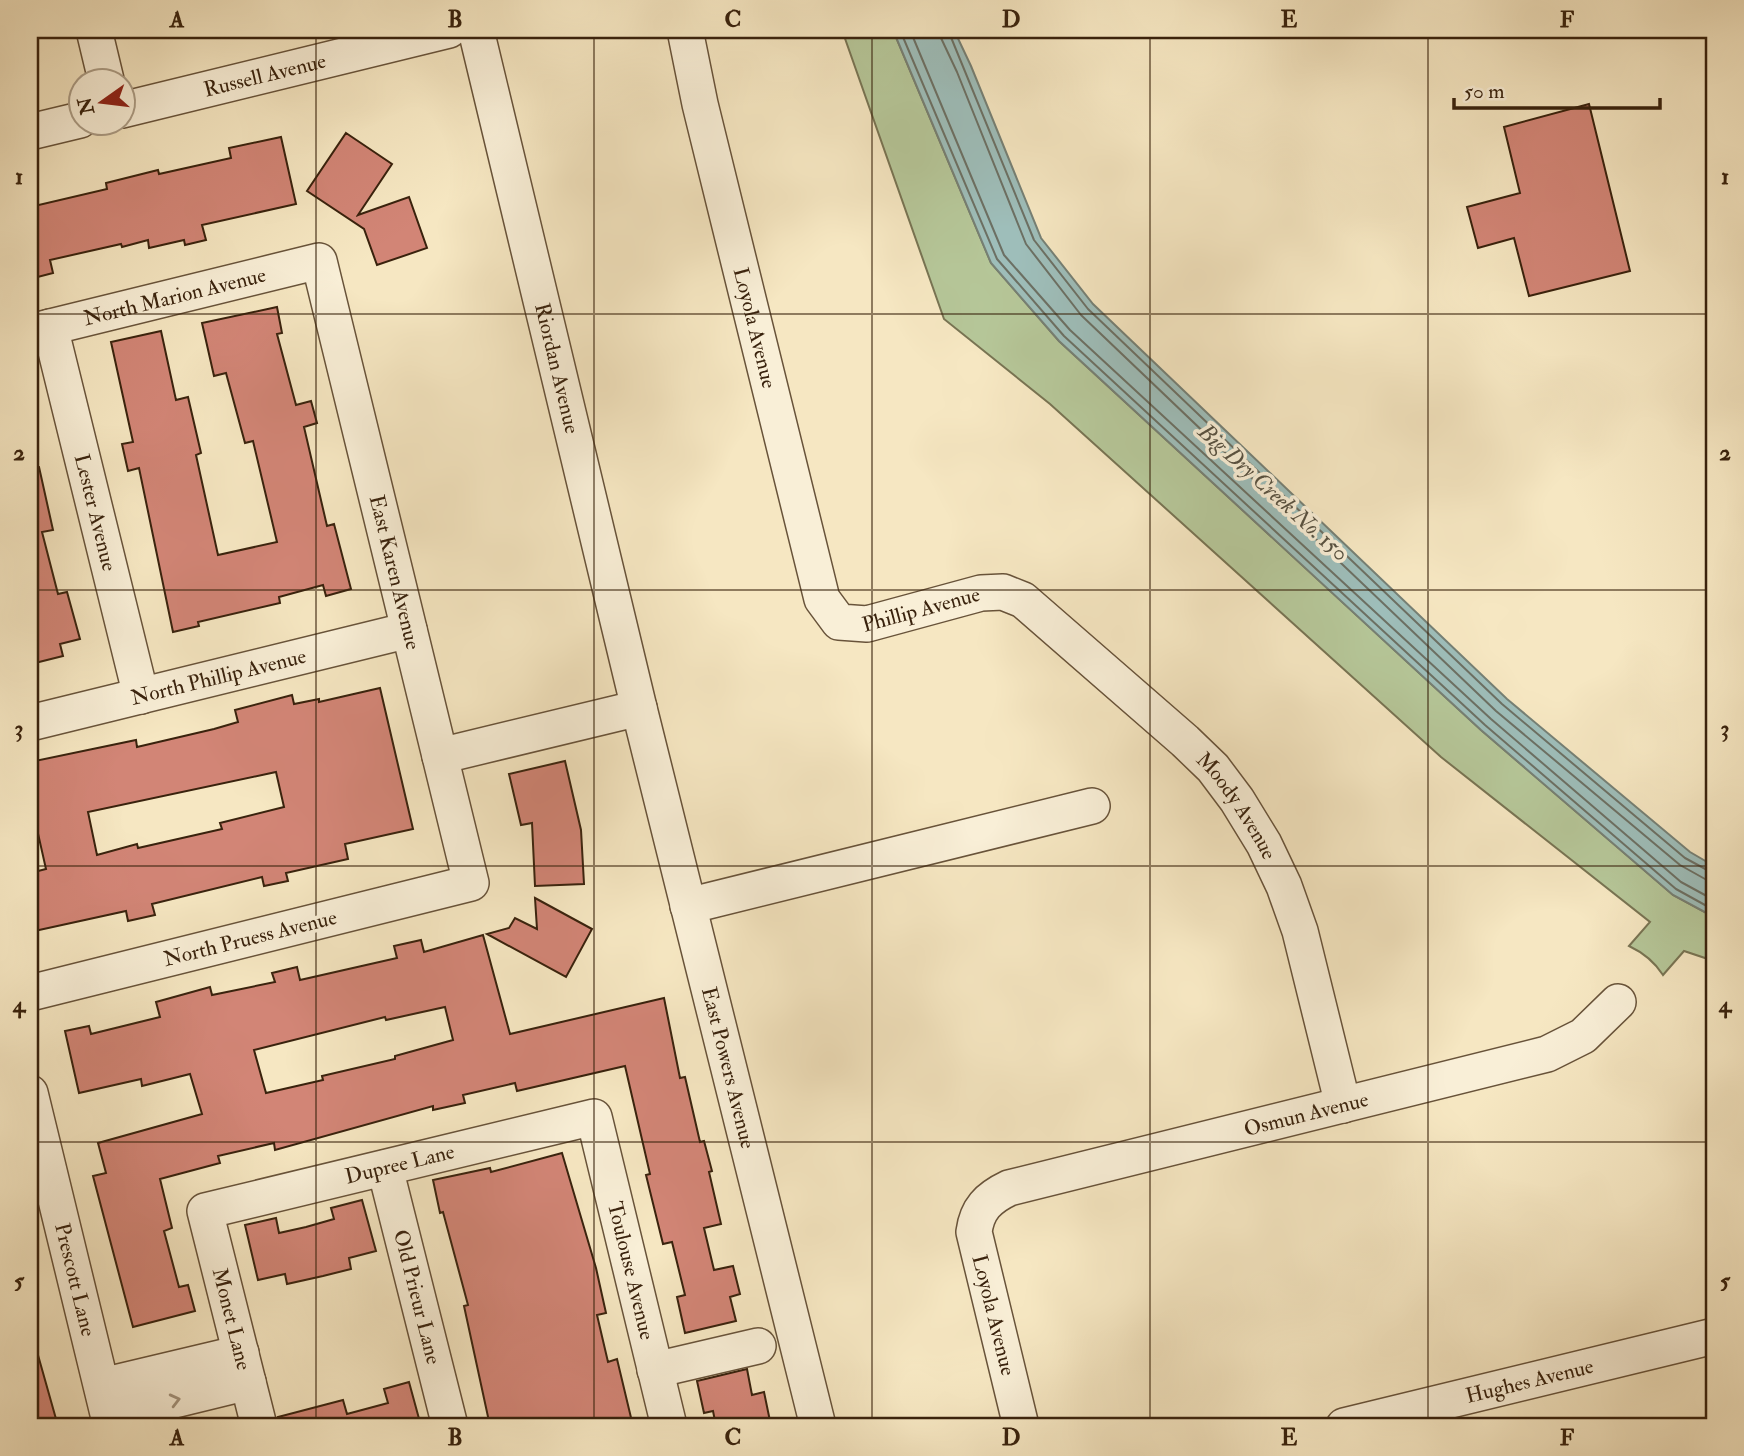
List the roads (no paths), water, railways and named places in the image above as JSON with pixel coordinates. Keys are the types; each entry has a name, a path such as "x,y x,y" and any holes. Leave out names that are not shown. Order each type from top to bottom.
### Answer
{"street":[{"path":"94,30 103,66"},
{"name":"Russell Avenue","path":"136,107 449,30"},
{"name":"Riordan Avenue","path":"476,30 639,708"},
{"name":"Loyola Avenue","path":"685,30 703,117 822,599 839,622"},
{"path":"30,132 66,123"},
{"name":"North Marion Avenue","path":"40,330 319,261"},
{"name":"East Karen Avenue","path":"319,261 471,883"},
{"name":"Lester Avenue","path":"40,330 141,695"},
{"name":"Phillip Avenue","path":"839,622 867,624 981,593 1003,592"},
{"name":"Moody Avenue","path":"1003,592 1023,600 1185,741 1213,768 1237,800 1269,855 1300,932 1343,1105"},
{"name":"North Phillip Avenue","path":"30,723 409,630"},
{"path":"440,756 639,708"},
{"name":"East Powers Avenue","path":"639,708 818,1426"},
{"path":"688,906 1092,806"},
{"name":"North Pruess Avenue","path":"30,993 471,883"},
{"name":"Osmun Avenue","path":"983,1205 1009,1188 1547,1054 1583,1035 1618,1002"},
{"name":"Prescott Lane","path":"30,1093 107,1409"},
{"name":"Dupree Lane","path":"205,1211 594,1117"},
{"name":"Toulouse Avenue","path":"594,1117 669,1426"},
{"name":"Old Prieur Lane","path":"386,1168 450,1426"},
{"name":"Loyola Avenue","path":"983,1205 976,1217 974,1232 1021,1426"},
{"name":"Monet Lane","path":"205,1211 259,1426"},
{"name":"Hughes Avenue","path":"1344,1426 1714,1336"},
{"path":"655,1370 758,1346"},
{"path":"107,1409 244,1367"}],"water":[{"name":"Big Dry Creek No. 150","path":"893,30 954,30 1041,238 1093,304 1507,699 1690,852 1714,866 1714,917 1673,895 1481,730 1059,341 991,263"}]}
